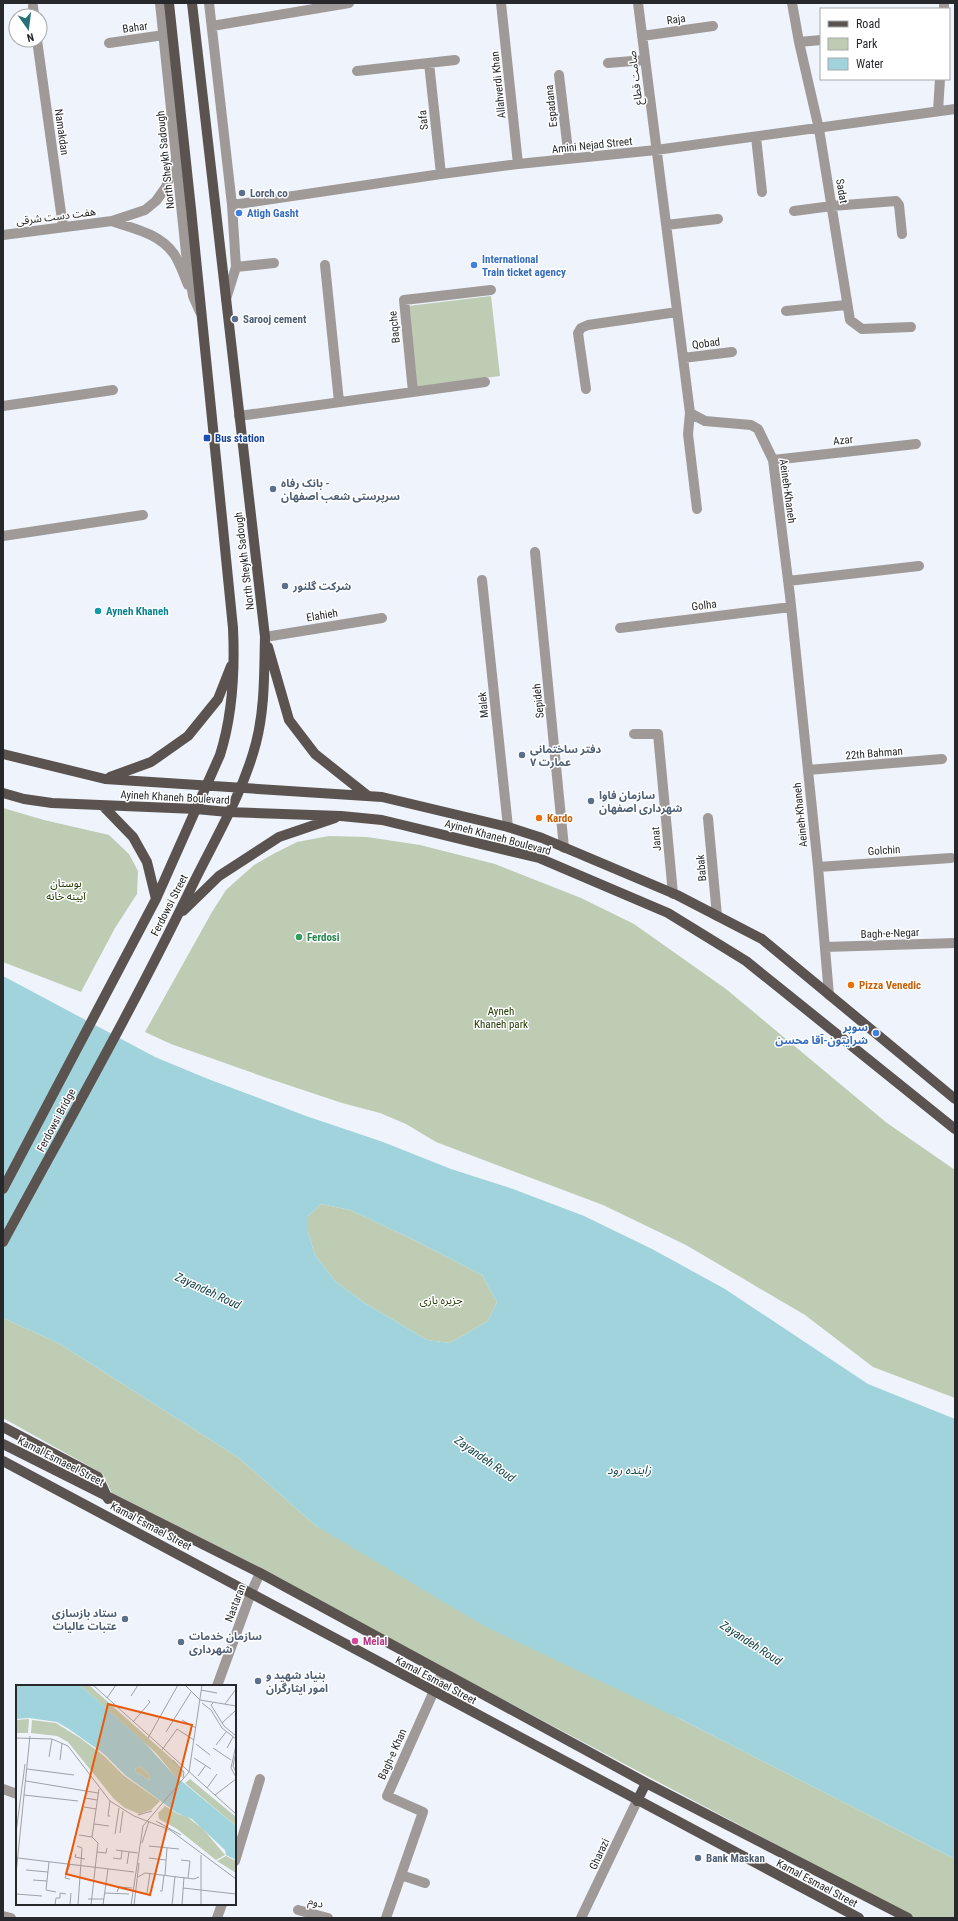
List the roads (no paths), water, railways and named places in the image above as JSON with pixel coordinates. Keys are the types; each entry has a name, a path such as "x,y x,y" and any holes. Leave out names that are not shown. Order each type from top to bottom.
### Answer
{"main road":[{"name":"North Sheykh Sadough","path":"169,3 191,209 234,657 227,733 220,756 196,809"},
{"name":"North Sheykh Sadough","path":"192,3 265,637 264,699 256,743 239,789 228,812"},
{"path":"265,637 289,720 315,754 368,796"},
{"path":"105,779 151,762 188,736 218,699 234,657"},
{"name":"Ayineh Khaneh Boulevard","path":"3,754 105,779 207,785 239,789 382,797 508,827 542,838 673,894 762,939 955,1099"},
{"name":"Ayineh Khaneh Boulevard","path":"3,793 24,799 102,806 341,816 382,820 539,858 668,913 746,961 955,1129"},
{"path":"102,806 133,837 147,862 156,899"},
{"name":"Ferdowsi Street","path":"104,996 156,899 196,809"},
{"name":"Ferdowsi Street","path":"130,1008 178,916 228,812"},
{"path":"178,916 219,876 279,837 341,816"},
{"name":"Ferdowsi Bridge","path":"3,1189 104,996"},
{"name":"Ferdowsi Bridge","path":"3,1242 130,1008"},
{"path":"3,1427 98,1477 108,1499"},
{"name":"Kamal Esmaeel Street","path":"3,1444 108,1499"},
{"name":"Kamal Esmael Street","path":"3,1461 858,1918"},
{"name":"Kamal Esmael Street","path":"108,1499 260,1574 646,1783 908,1918"},
{"path":"637,1801 646,1783"}],"street":[{"name":"North Sheykh Sadough","path":"160,3 186,253 194,296 201,313"},
{"name":"North Sheykh Sadough","path":"209,3 232,205 236,267 226,301"},
{"path":"212,26 349,3"},
{"name":"Allahverdi Khan","path":"501,3 518,164"},
{"name":"صامت قطاع","path":"638,3 656,150"},
{"name":"Sadat","path":"792,3 799,42 819,129 846,305 850,320 862,329 911,327"},
{"name":"Raja","path":"642,36 713,26"},
{"name":"Bahar","path":"108,43 164,35"},
{"path":"799,42 820,40"},
{"name":"Namakdan","path":"38,48 63,227"},
{"path":"357,71 455,60"},
{"path":"608,63 645,60"},
{"name":"Safa","path":"429,63 441,174"},
{"name":"Espadana","path":"559,75 569,159"},
{"path":"938,111 940,80"},
{"name":"Amini Nejad Street","path":"232,205 441,174 518,164 656,150 819,129 955,109"},
{"path":"756,137 762,192"},
{"path":"656,150 690,414 688,434 697,508"},
{"path":"112,221 145,210 156,201 166,187 177,156"},
{"path":"794,211 832,206 896,201 899,205 902,234"},
{"path":"666,225 718,218"},
{"path":"112,221 160,239 174,254 194,296"},
{"name":"هفت دست شرقی","path":"3,235 112,221"},
{"path":"236,267 274,263"},
{"path":"325,265 339,402"},
{"name":"Baqche","path":"413,392 404,300 491,290"},
{"path":"786,312 846,305"},
{"path":"586,389 578,333 581,328 588,325 677,312"},
{"name":"Qobad","path":"683,358 732,352"},
{"path":"239,416 485,382"},
{"path":"3,406 113,390"},
{"name":"Aeineh-Khaneh","path":"690,414 704,420 751,425 758,429 773,460 791,607 818,867 829,995"},
{"name":"Azar","path":"773,460 916,444"},
{"path":"3,536 143,515"},
{"name":"Sepideh","path":"535,552 564,848"},
{"path":"788,581 919,566"},
{"name":"Malek","path":"482,580 508,827"},
{"name":"Golha","path":"620,628 791,607"},
{"name":"Elahieh","path":"265,637 382,618"},
{"name":"Janat","path":"634,734 658,734 673,894"},
{"name":"22th Bahman","path":"808,770 942,759"},
{"name":"Babak","path":"708,818 717,916"},
{"name":"Golchin","path":"818,867 951,858"},
{"name":"Bagh-e-Negar","path":"825,947 955,943"},
{"name":"Nastaran","path":"217,1685 251,1593 260,1574"},
{"path":"433,1692 442,1673"},
{"name":"Bagh-e Khan","path":"386,1918 423,1812 386,1796 433,1692"},
{"path":"236,1858 260,1779"},
{"path":"3,1789 16,1794"},
{"name":"Gharazi","path":"582,1918 637,1801"},
{"path":"401,1875 424,1883"},
{"path":"217,1918 222,1905"},
{"name":"دوم","path":"298,1910 328,1918"},
{"path":"3,1916 11,1918"}],"water":[{"name":"زاینده رود","path":"3,976 155,1057 208,1079 306,1116 383,1142 451,1169 513,1189 584,1216 652,1249 725,1289 868,1384 955,1419 955,1859 680,1719 484,1626 316,1526 239,1458 60,1344 3,1318","holes":["321,1204 350,1210 410,1238 482,1275 497,1302 488,1321 450,1343 427,1340 363,1302 336,1282 315,1255 308,1232 308,1216"]}],"place":[{"name":"Lorch co","path":"242,193"},
{"name":"Atigh Gasht","path":"239,213"},
{"name":"International Train ticket agency","path":"474,265"},
{"name":"Sarooj cement","path":"235,319"},
{"name":"Bus station","path":"207,438"},
{"name":"بانک رفاه - سرپرستی شعب اصفهان","path":"273,489"},
{"name":"شرکت گلنور","path":"285,586"},
{"name":"Ayneh Khaneh","path":"98,611"},
{"name":"دفتر ساختمانی عمارت ۷","path":"522,755"},
{"name":"سازمان فاوا شهرداری اصفهان","path":"591,801"},
{"name":"Kardo","path":"539,818"},
{"name":"Ferdosi","path":"299,937"},
{"name":"Pizza Venedic","path":"851,985"},
{"name":"سوپر شرایتون-آقا محسن","path":"876,1033"},
{"name":"ستاد بازسازی عتبات عالیات","path":"125,1619"},
{"name":"Melal","path":"355,1641"},
{"name":"سازمان خدمات شهرداری","path":"181,1642"},
{"name":"بنیاد شهید و امور ایثارگران","path":"258,1681"},
{"name":"Bank Maskan","path":"698,1858"}],"park label":[{"name":"بوستان آیینه خانه","path":"66,889"},
{"name":"Ayneh Khaneh park","path":"501,1017"},
{"name":"جزیره بازی","path":"441,1300"}],"water label":[{"name":"Zayandeh Roud","path":"208,1291"},
{"name":"Zayandeh Roud","path":"485,1459"},
{"name":"Zayandeh Roud","path":"751,1643"}]}
